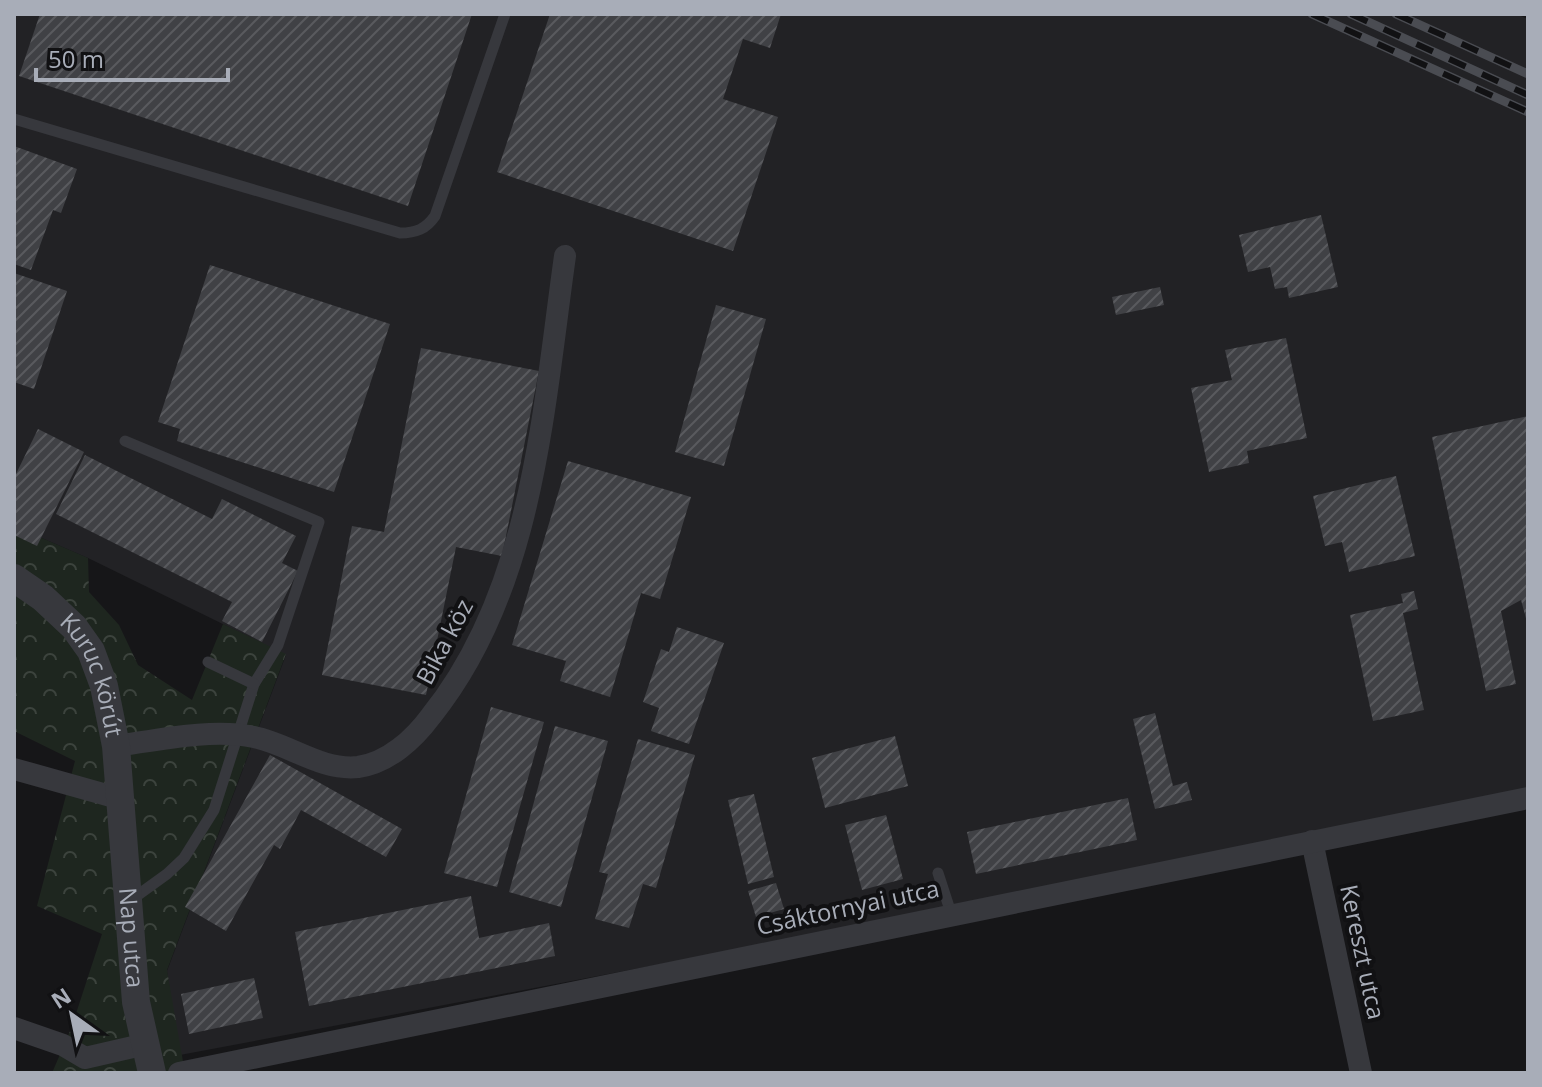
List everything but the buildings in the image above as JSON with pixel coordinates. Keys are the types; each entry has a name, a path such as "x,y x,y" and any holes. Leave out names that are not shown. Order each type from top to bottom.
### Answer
{"street":[{"name":"Bika köz","path":"116,746 238,734 258,737 327,764 358,767 401,748 443,701 474,651 497,597 523,515 544,407 565,256"},
{"name":"Kuruc körút","path":"14,578 61,613 91,651 104,686 116,746 121,799"},
{"path":"14,769 121,799"},
{"name":"Csáktornyai utca","path":"179,1073 951,913 1528,798"},
{"name":"Nap utca","path":"121,799 136,1002 152,1073"},
{"name":"Kereszt utca","path":"1312,841 1361,1073"},
{"path":"14,1028 63,1045 80,1068 146,1044"}],"lane":[{"path":"14,119 400,233 411,233 429,224 435,216 505,14"},
{"path":"125,441 319,522 278,645 254,684 214,810 184,858 127,902"},
{"path":"208,662 254,684"},
{"path":"938,873 951,913"}],"shaded area":[{"path":"14,14 1516,14 1528,19 1528,797 1312,841 180,1055 167,971 286,655 88,558 14,526"}],"green space":[{"path":"14,526 88,558 89,592 119,625 138,665 192,700 223,624 286,654 167,970 185,1073 52,1073 71,1029 102,934 37,906 75,761 14,731"}],"railway":[{"path":"1312,14 1528,112"},
{"path":"1351,14 1528,95"},
{"path":"1396,14 1528,74"}]}
